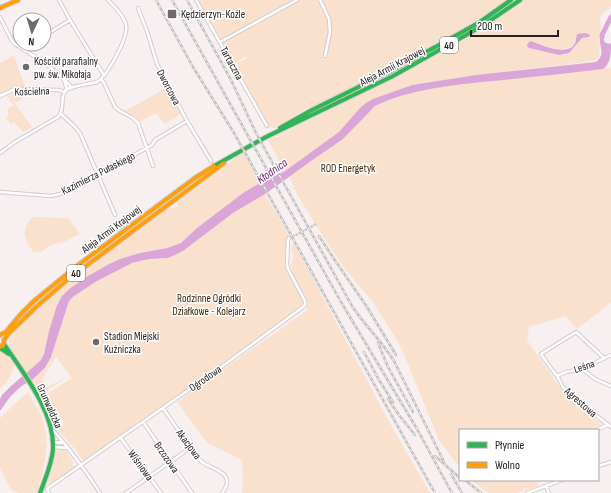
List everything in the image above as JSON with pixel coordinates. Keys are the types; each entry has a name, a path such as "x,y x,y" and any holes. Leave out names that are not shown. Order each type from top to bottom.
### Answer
{"main road":[{"path":"0,8 18,0"},
{"name":"Aleja Armii Krajowej","path":"266,137 305,113 391,71 439,45 480,22 511,0"},
{"name":"Aleja Armii Krajowej","path":"2,345 3,337 0,335 11,327 34,301 77,266 195,178 266,137 393,76 482,26 520,0"},
{"name":"Aleja Armii Krajowej","path":"2,345 8,334 67,280 242,150"},
{"name":"Grunwaldzka","path":"2,345 33,387 44,408 52,431 53,447 48,471 40,493"}],"street":[{"path":"59,0 104,75"},
{"path":"66,91 101,80 122,46 127,30 125,21 108,0"},
{"name":"Tartaczna","path":"196,0 267,126"},
{"path":"220,42 297,0"},
{"path":"320,0 329,19 330,32 325,56"},
{"name":"Dworcowa","path":"138,8 148,32 157,64 211,161"},
{"path":"0,18 12,41"},
{"path":"52,31 70,20"},
{"path":"28,52 64,79 72,88"},
{"path":"0,153 60,114 63,97 66,91 64,79"},
{"path":"101,80 104,83 115,107 133,118 138,123 153,166"},
{"name":"Kościelna","path":"0,96 19,89 66,91"},
{"path":"60,114 79,132 115,215"},
{"name":"Kazimierza Pułaskiego","path":"0,192 54,196 63,193 147,148 152,145 155,140 188,122"},
{"name":"Ogrodowa","path":"49,493 47,489 163,408 305,305 305,301 288,269 288,239"},
{"name":"Agrestowa","path":"604,358 576,332 541,354 557,376 562,386 570,395 611,427"},
{"name":"Leśna","path":"557,376 566,372 582,369 611,355"},
{"path":"582,369 595,379 611,386"},
{"name":"Akacjowa","path":"163,408 200,460 206,465 222,472 226,476 226,487 222,493"},
{"name":"Brzozowa","path":"143,422 192,493"},
{"path":"598,429 608,424"},
{"path":"52,431 54,431 65,444 100,493"},
{"name":"Wiśniowa","path":"120,437 161,493"},
{"path":"53,442 65,444"},
{"path":"53,447 68,448"},
{"path":"126,493 190,448"},
{"path":"599,466 611,462"},
{"path":"527,493 559,481"},
{"path":"546,486 549,493"}],"green space":[{"path":"199,0 507,0 473,23 415,55 374,77 301,112 275,128 272,128 269,126 236,66 237,63 247,58 246,56 236,62 233,61"},
{"path":"523,0 611,0 611,7 601,15 600,19 601,27 599,37 599,57 596,60 578,63 476,75 412,85 366,103 339,132 285,171 267,139 273,138 387,81 481,29","holes":["577,34 589,37 582,38 569,53 559,55 529,48 531,42 552,48 563,49 573,46"]},
{"path":"14,55 25,87 15,87 0,94 0,63"},
{"name":"ROD Energetyk","path":"611,68 611,303 577,329 565,316 529,327 527,340 563,392 602,424 589,429 459,429 459,467 439,440 401,347 373,302 344,268 324,238 298,196 289,177 323,151 371,109 381,103 406,94 427,89"},
{"path":"166,88 181,114 165,124 156,113 140,122 135,116 125,111"},
{"path":"18,92 22,100 14,103 32,127 23,132 14,122 11,124 6,118 9,115 8,109 14,106 7,96"},
{"path":"243,152 260,183 243,193 178,244 120,259 103,267 69,289 62,296 57,305 42,358 26,373 9,347 9,335 63,286 169,207 174,208 177,206 179,199"},
{"name":"Rodzinne Ogródki Działkowe - Kolejarz","path":"265,194 291,239 289,242 288,272 306,304 303,310 84,462 76,450 56,429 64,424 47,394 72,378 56,357 42,380 47,387 63,380 44,392 40,392 32,380 46,368 69,301 97,281 132,263 149,259 168,258 183,251 233,213"},
{"path":"32,217 68,218 80,234 64,242 53,244 41,252 33,252 25,235 26,227"},
{"path":"294,243 387,418 430,493 242,493 242,460 207,443 177,402 306,311 308,304 307,299 295,279 291,267 293,256 291,248"},
{"path":"0,352 6,354 15,365 9,378 0,389"},
{"path":"28,392 43,419 47,442 37,439 47,443 42,475 36,493 20,493 11,490 0,468 0,418"},
{"path":"61,449 67,451 74,463 72,465 76,467 50,485 47,484 52,470 55,451"},
{"path":"472,481 536,481 539,486 517,493 488,493"}],"shaded area":[{"path":"601,31 605,32 603,36 604,41 610,44 611,42 611,54 609,61 603,69 441,87 400,96 375,106 343,139 265,194 233,213 183,251 168,258 149,259 132,263 97,281 69,301 51,357 45,368 32,380 17,390 0,411 0,399 2,395 42,358 57,305 62,296 69,289 88,276 120,259 140,253 167,248 181,243 197,228 243,193 285,171 339,132 360,108 373,99 412,85 476,75 596,62 601,56"},
{"path":"586,33 590,35 589,37 582,38 569,53 559,55 529,48 527,46 531,41 552,48 564,50 569,49 575,43 577,34"}],"waterway":[{"path":"602,37 611,17"}],"tunnel":[{"path":"289,238 316,224"}],"railway":[{"path":"156,0 193,67 234,133 435,493"},
{"path":"172,0 341,302 417,429 452,493"},
{"path":"187,0 231,80 256,133 352,306 394,361 444,462"},
{"path":"319,236 367,307 396,355"},
{"path":"378,343 388,367 413,412"},
{"path":"364,352 393,402"},
{"path":"388,399 415,435"},
{"path":"435,456 459,477"},
{"path":"451,474 462,493"},
{"path":"466,481 481,493"}],"traffic: fast":[{"path":"280,128 439,45 480,22 511,0"},
{"path":"214,166 266,137 393,76 482,26 520,0"},
{"path":"4,344 28,380 49,421 53,449 48,471 40,493"},
{"path":"0,348 9,354"}],"traffic: slow":[{"path":"0,8 18,0"},
{"path":"0,347 4,344 4,340 8,334 67,280 224,163"},
{"path":"0,335 6,332 34,301 77,266 195,178 214,166"}],"place":[{"name":"Kędzierzyn-Koźle","path":"172,14"},
{"name":"Kościół parafialny pw. św. Mikołaja","path":"26,67"},
{"name":"Stadion Miejski Kuźniczka","path":"96,342"}],"water label":[{"name":"Kłodnica","path":"272,171"}]}
